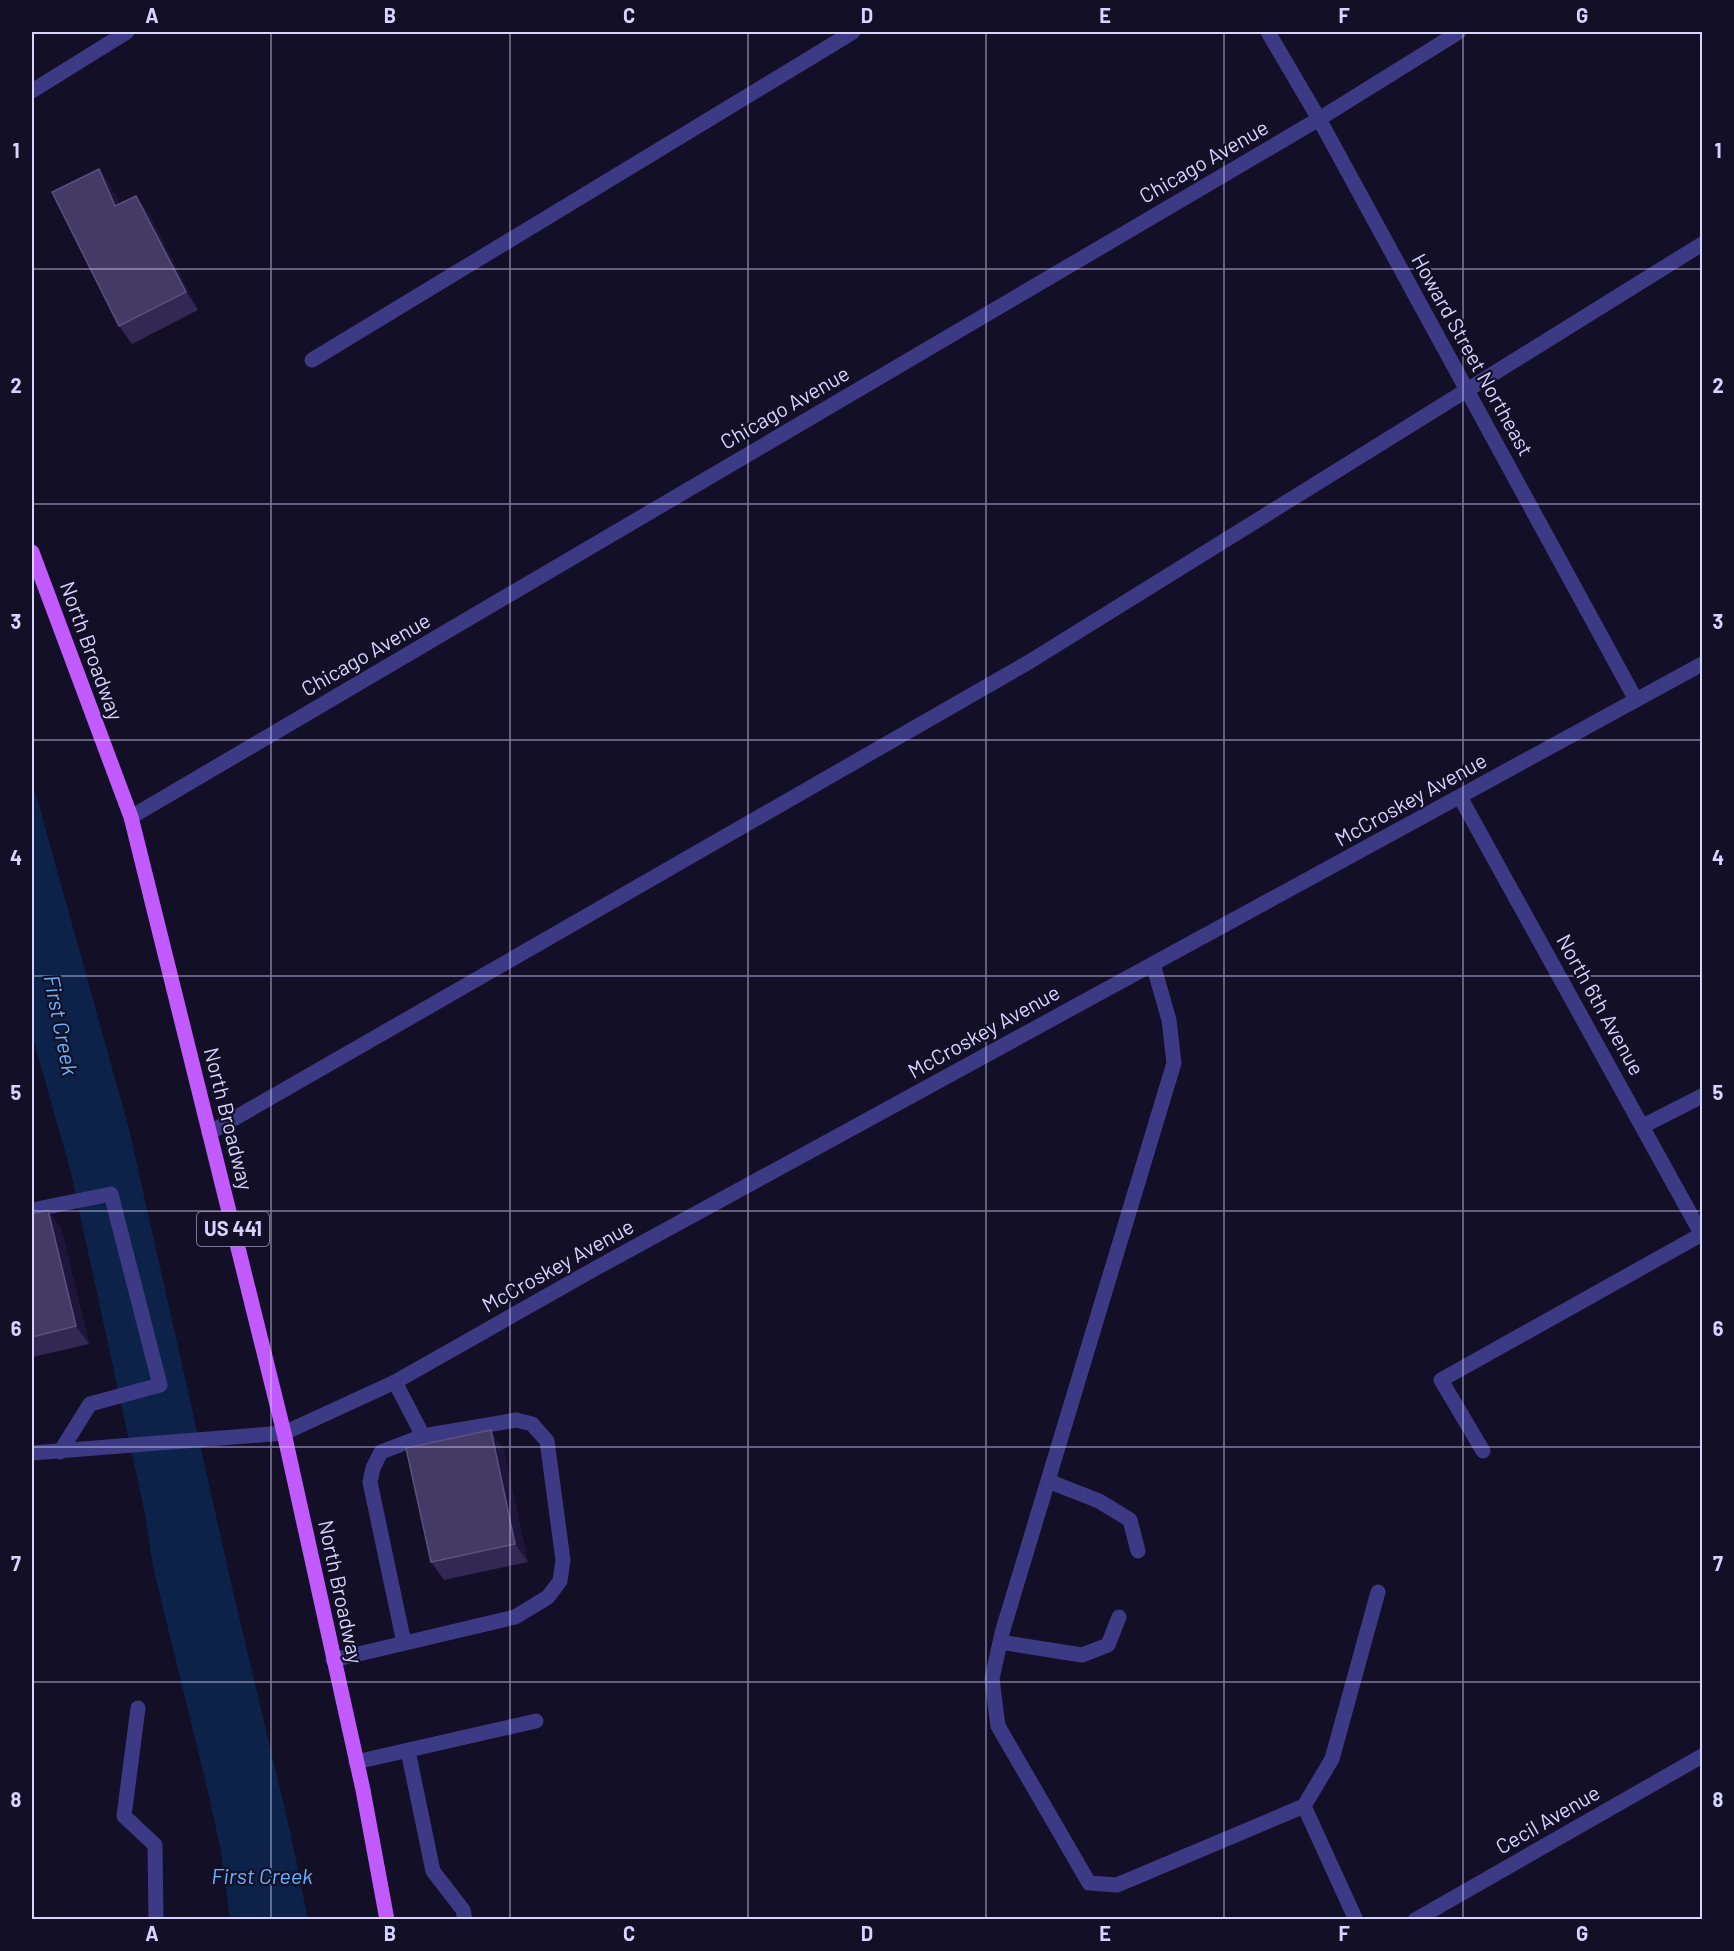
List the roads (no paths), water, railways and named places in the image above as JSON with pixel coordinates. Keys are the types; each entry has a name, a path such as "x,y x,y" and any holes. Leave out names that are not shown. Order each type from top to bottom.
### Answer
{"main road":[{"name":"North Broadway","path":"32,552 131,818 284,1433 356,1762 387,1920"}],"street":[{"path":"32,91 127,32"},
{"path":"312,360 853,32"},
{"name":"Howard Street Northeast","path":"1268,32 1319,119 1636,700"},
{"name":"Chicago Avenue","path":"131,818 1319,119 1459,32"},
{"path":"209,1133 1029,662 1702,244"},
{"name":"McCroskey Avenue","path":"284,1433 394,1382 598,1267 1702,664"},
{"name":"North 6th Avenue","path":"1460,797 1702,1234"},
{"path":"1153,964 1170,1020 1174,1064 1000,1642 992,1679 998,1726 1089,1883 1117,1885 1304,1806 1332,1759 1378,1592"},
{"path":"1643,1126 1702,1096"},
{"path":"32,1210 111,1194 160,1385 90,1404 60,1452"},
{"path":"1483,1451 1441,1380 1702,1234"},
{"path":"394,1382 423,1436"},
{"path":"333,1660 515,1617 548,1597 560,1581 563,1560 547,1442 532,1425 516,1420 423,1436 381,1452 373,1468 370,1482 404,1643"},
{"path":"32,1453 284,1433"},
{"path":"1048,1481 1100,1501 1130,1520 1138,1551"},
{"path":"1000,1642 1082,1655 1108,1645 1119,1617"},
{"path":"138,1708 124,1816 155,1845 156,1920"},
{"path":"356,1762 536,1721"},
{"path":"408,1751 433,1871 462,1910 465,1920"},
{"name":"Cecil Avenue","path":"1415,1920 1702,1756"},
{"path":"1304,1806 1356,1920"}],"water":[{"name":"First Creek","path":"32,786 129,1129 232,1587 290,1831 308,1919 230,1919 221,1852 153,1567 145,1514 70,1169 32,1035"}]}
